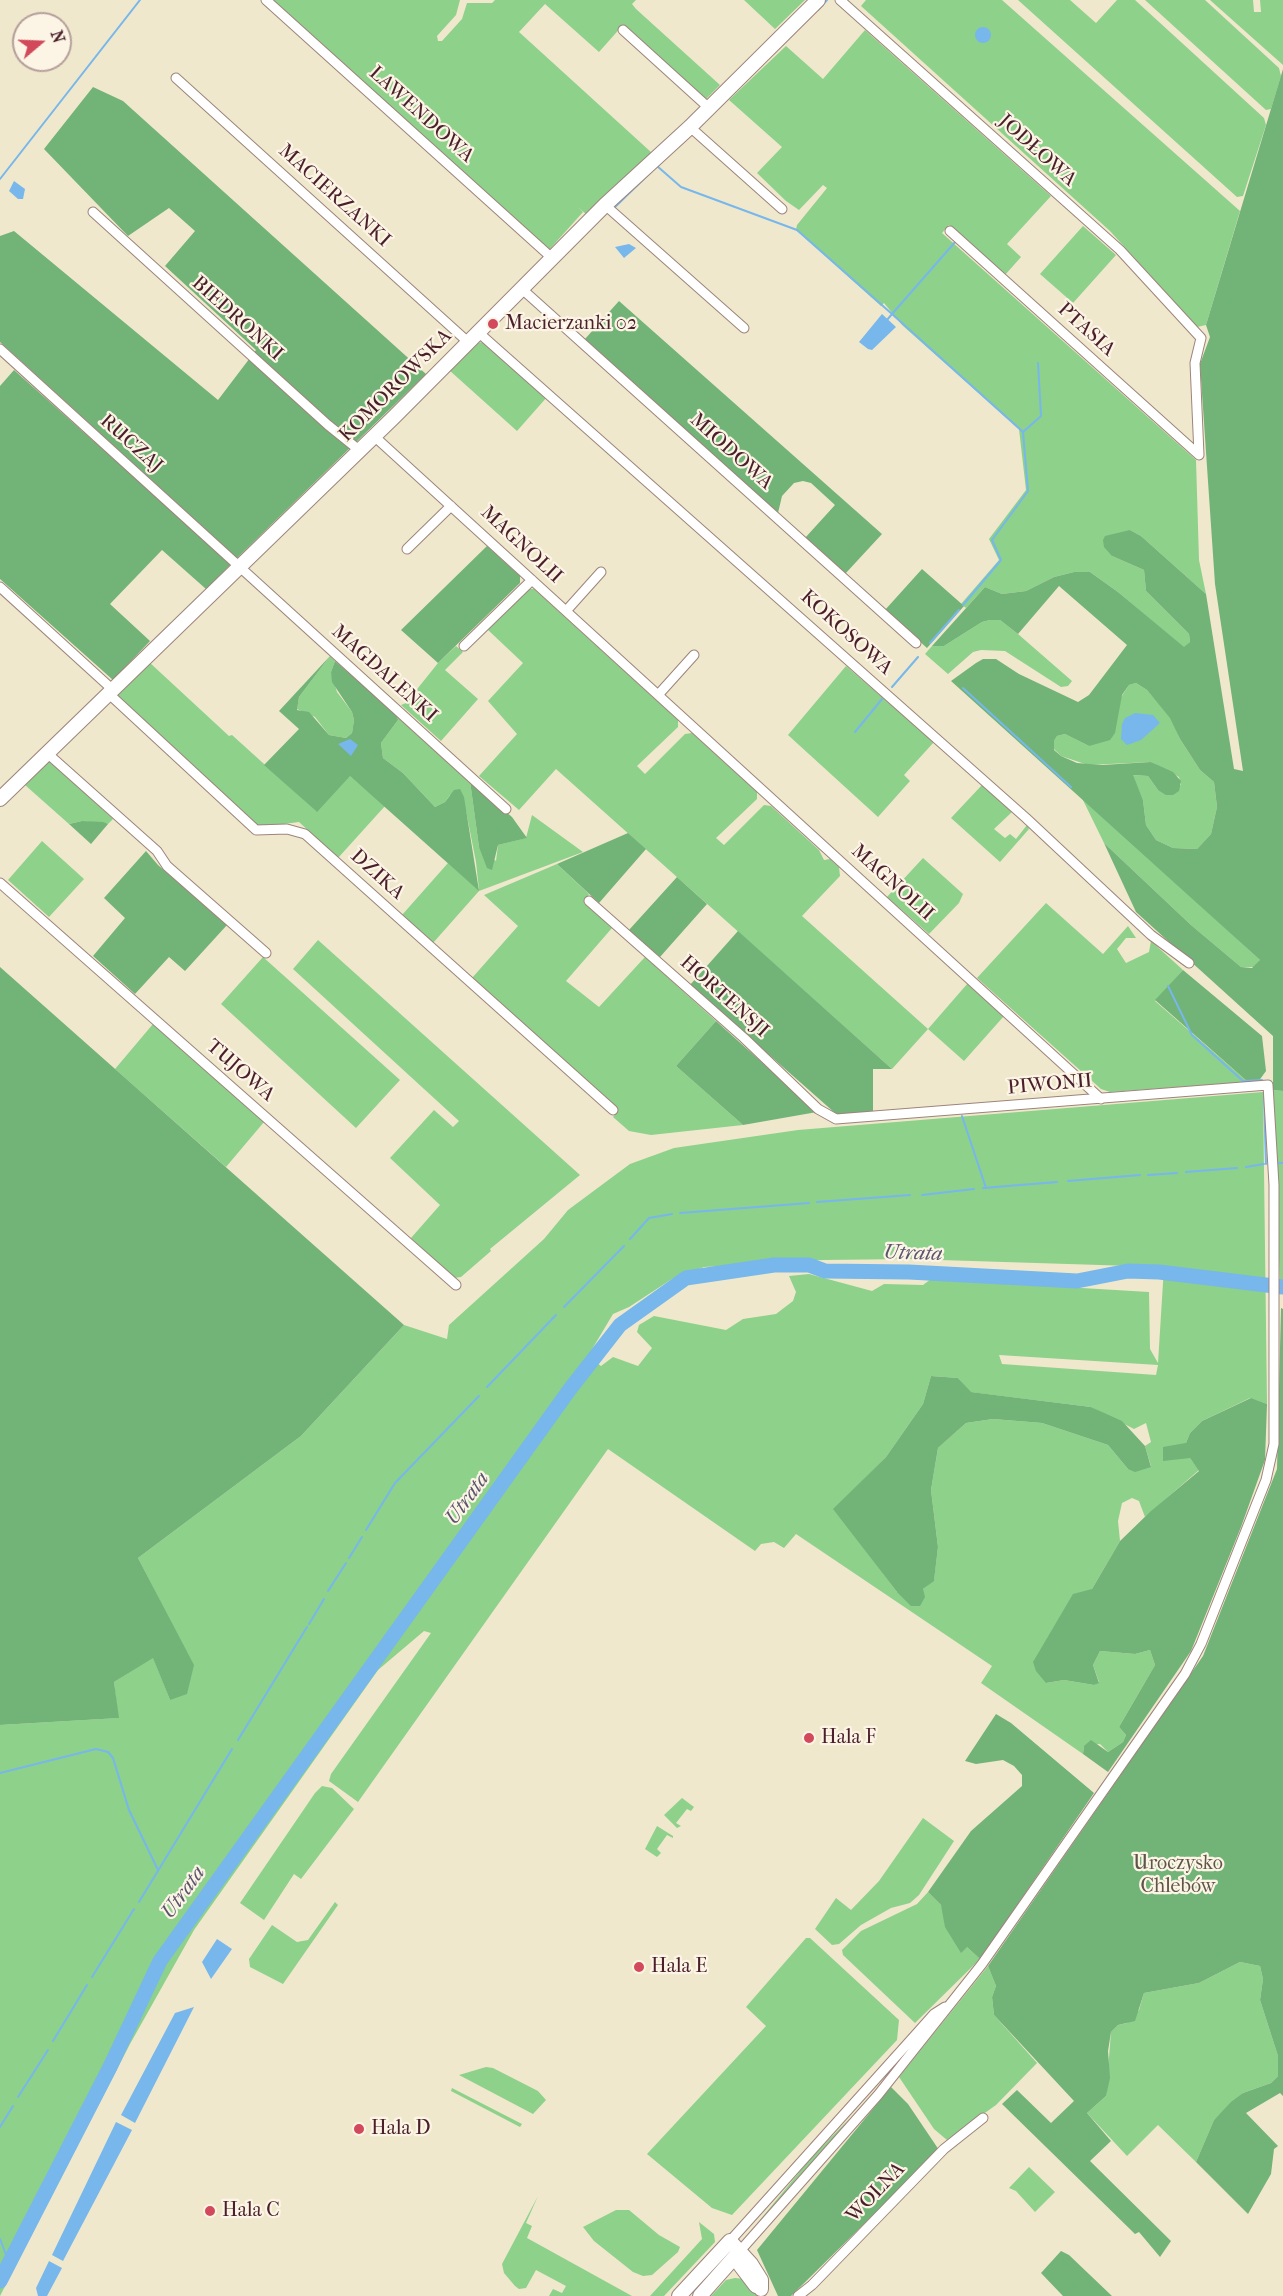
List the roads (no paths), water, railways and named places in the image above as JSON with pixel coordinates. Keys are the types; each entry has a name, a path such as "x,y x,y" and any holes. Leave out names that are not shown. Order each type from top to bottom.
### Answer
{"street":[{"name":"LAWENDOWA","path":"266,0 552,258"},
{"name":"KOMOROWSKA","path":"0,799 374,436 605,205 690,127 818,0"},
{"name":"JODŁOWA","path":"840,0 1120,250 1201,338 1195,363 1199,455"},
{"path":"623,30 709,108"},
{"name":"MACIERZANKI","path":"176,78 473,337"},
{"path":"690,127 782,209"},
{"path":"605,205 744,328"},
{"name":"BIEDRONKI","path":"93,212 328,426 359,450"},
{"name":"PTASIA","path":"950,231 1199,455"},
{"name":"MIODOWA","path":"522,289 916,643"},
{"name":"KOKOSOWA","path":"473,337 1026,818 1151,934 1188,963"},
{"name":"RUCZAJ","path":"0,349 238,566"},
{"name":"MAGNOLII","path":"374,436 1101,1099"},
{"name":"MAGNOLII","path":"407,549 451,506"},
{"name":"MAGDALENKI","path":"238,566 506,808"},
{"name":"MAGNOLII","path":"566,611 601,572"},
{"path":"464,646 532,580"},
{"name":"DZIKA","path":"0,587 256,830 287,829 305,834 613,1110"},
{"path":"658,695 694,656"},
{"path":"47,753 157,851 167,866 266,953"},
{"name":"TUJOWA","path":"0,883 456,1285"},
{"name":"HORTENSJI","path":"589,901 744,1038 818,1109 836,1119"},
{"name":"PIWONII","path":"836,1119 1268,1085 1274,1185 1275,1293 1275,1426 1271,1461 1201,1644 1185,1674 1017,1916 947,2006"},
{"path":"679,2296 926,2023 947,2006"},
{"path":"700,2296 878,2095 939,2020 947,2006"},
{"name":"WOLNA","path":"798,2296 812,2285 944,2149 983,2118"},
{"path":"730,2241 751,2264 761,2280 763,2293"}],"water":[{"path":"983,27 989,29 991,35 989,41 983,43 977,41 975,35 977,29"},
{"path":"14,181 25,189 23,199 18,199 9,191"},
{"path":"629,244 636,248 624,258 615,247"},
{"path":"882,314 896,327 872,350 868,349 859,342"},
{"path":"1135,713 1153,715 1160,723 1141,740 1127,745 1121,739 1122,724 1125,718"},
{"path":"350,739 358,745 351,756 338,744"},
{"path":"217,1939 232,1949 211,1979 202,1962"},
{"path":"194,2007 135,2123 121,2115 175,2013"},
{"path":"116,2122 132,2130 63,2261 52,2255"},
{"path":"49,2261 62,2268 47,2296 38,2296 36,2288"}],"waterway":[{"path":"0,179 140,0"},
{"path":"818,10 827,0"},
{"path":"657,166 681,187 797,230 892,314 887,320"},
{"path":"615,207 652,171"},
{"path":"956,241 892,314 1023,432 1028,491 992,540 1001,560 963,605"},
{"path":"1023,432 1041,416 1038,363"},
{"path":"930,643 959,610"},
{"path":"892,687 918,657"},
{"path":"963,688 1071,787"},
{"path":"855,732 882,699"},
{"path":"1168,986 1192,1035 1243,1081 1262,1080"},
{"path":"1264,1096 1266,1164"},
{"path":"962,1116 986,1188"},
{"path":"1277,1163 1283,1163"},
{"path":"1246,1167 1264,1164"},
{"path":"1186,1172 1237,1168"},
{"path":"1148,1175 1177,1173"},
{"path":"1068,1181 1140,1175"},
{"path":"983,1188 1057,1182"},
{"path":"922,1195 974,1189"},
{"path":"817,1202 910,1195"},
{"path":"680,1213 809,1203"},
{"path":"630,1239 649,1218 672,1214"},
{"path":"564,1307 624,1246"},
{"name":"Utrata","path":"0,2281 110,2067 160,1961 570,1389 620,1325 686,1278 774,1265 809,1265 825,1271 909,1272 1077,1281 1128,1271 1159,1272 1283,1287"},
{"path":"487,1387 556,1315"},
{"path":"366,1530 395,1483 479,1396"},
{"path":"349,1558 362,1537"},
{"path":"328,1591 346,1563"},
{"path":"309,1624 324,1599"},
{"path":"238,1740 307,1627"},
{"path":"0,1773 96,1749 108,1752 113,1758 129,1810 158,1870"},
{"path":"139,1902 232,1749"},
{"path":"92,1977 134,1909"},
{"path":"53,2041 87,1985"},
{"path":"18,2097 48,2050"},
{"path":"0,2127 13,2106"},
{"path":"0,2239 9,2262"}],"place":[{"name":"Macierzanki 02","path":"493,324"},
{"name":"Hala F","path":"809,1738"},
{"name":"Hala E","path":"639,1967"},
{"name":"Hala D","path":"359,2129"},
{"name":"Hala C","path":"210,2211"}],"park label":[{"name":"Uroczysko Chlebów","path":"1178,1876"}]}
